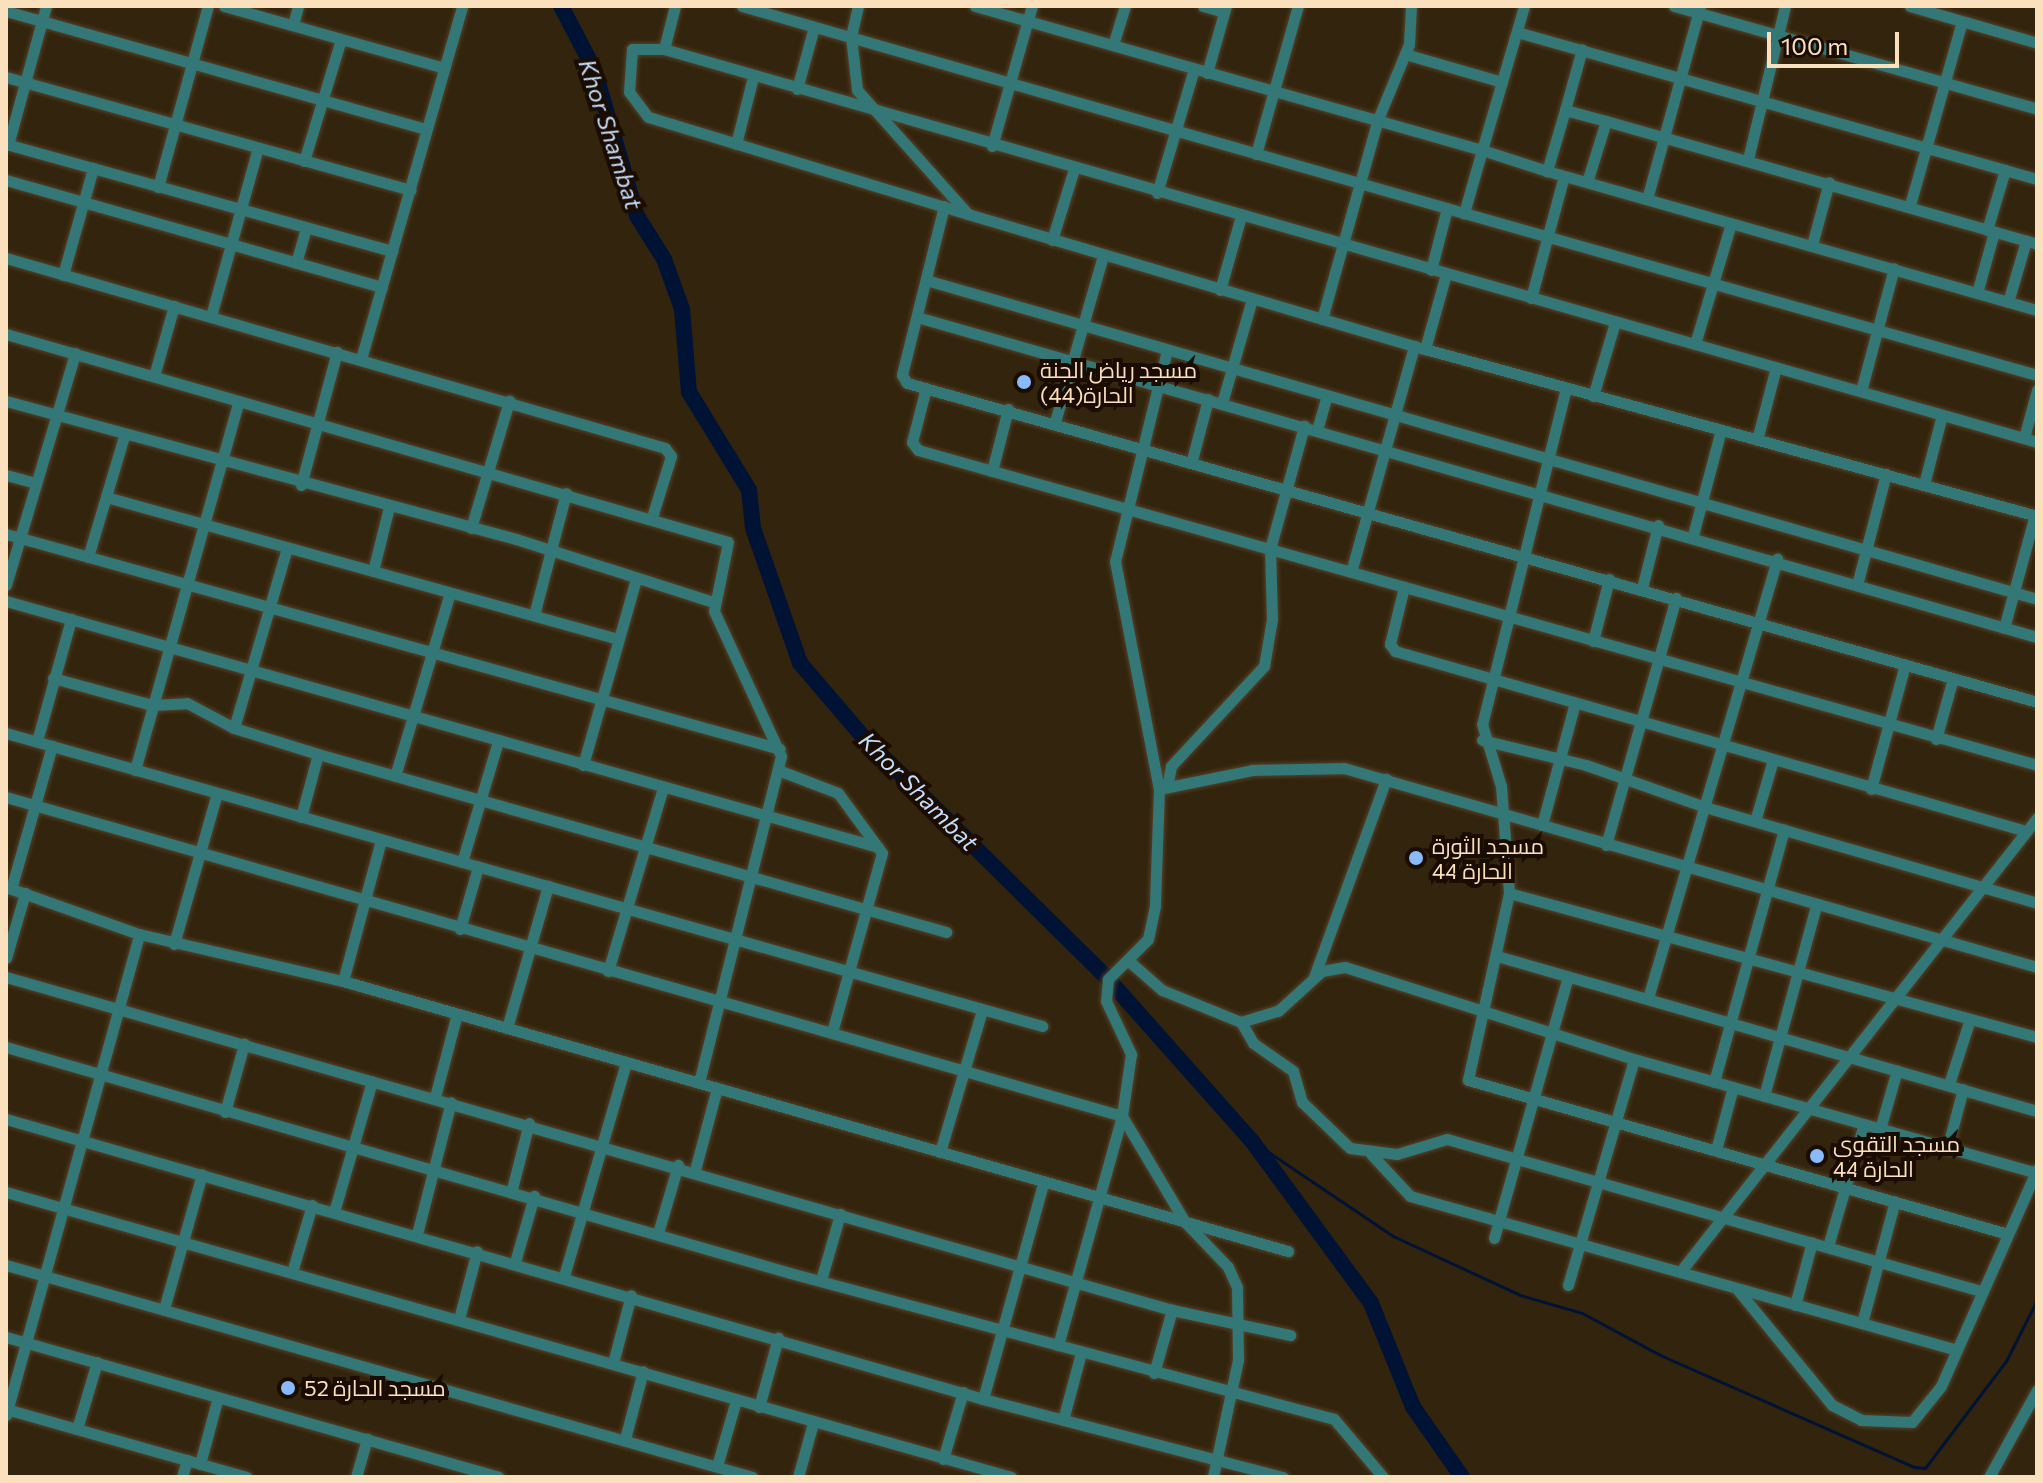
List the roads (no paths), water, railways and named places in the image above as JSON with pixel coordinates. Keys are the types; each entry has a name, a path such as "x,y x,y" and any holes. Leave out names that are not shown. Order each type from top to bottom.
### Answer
{"street":[{"path":"46,6 7,145 392,251"},
{"path":"158,187 208,6"},
{"path":"224,6 444,68"},
{"path":"293,25 298,6"},
{"path":"361,359 462,6"},
{"path":"664,49 675,6"},
{"path":"743,6 2037,375"},
{"path":"858,6 851,37 857,90 968,214"},
{"path":"975,6 2037,310"},
{"path":"992,146 1032,6"},
{"path":"1113,45 1125,6"},
{"path":"1203,6 1225,9 1207,73"},
{"path":"1256,154 1298,6"},
{"path":"1322,319 1378,119 1405,54 1411,6"},
{"path":"1464,213 1524,6"},
{"path":"1674,6 1699,10 1777,36 2037,109"},
{"path":"1748,159 1785,6"},
{"path":"1910,6 2037,43"},
{"path":"1647,199 1699,10"},
{"path":"6,11 426,129"},
{"path":"1910,205 1962,21"},
{"path":"797,89 814,27"},
{"path":"1517,32 1763,98 2037,179"},
{"path":"304,161 341,39"},
{"path":"2004,628 2036,516 1593,396 1220,290 662,123 637,108 627,80 632,49 664,49 992,146 2037,442"},
{"path":"1547,171 1582,49"},
{"path":"1405,54 1502,82"},
{"path":"1157,193 1194,69"},
{"path":"6,77 410,190"},
{"path":"736,144 753,77"},
{"path":"1565,110 1748,159 2032,242 2008,302"},
{"path":"1587,182 1606,121"},
{"path":"211,316 258,148"},
{"path":"63,275 93,168"},
{"path":"1052,240 1074,169"},
{"path":"1977,293 2005,170"},
{"path":"1531,298 1564,176"},
{"path":"6,180 382,287"},
{"path":"1812,245 1829,182"},
{"path":"944,206 902,378 926,388 1141,445 2037,702"},
{"path":"1431,270 1447,208"},
{"path":"1220,290 1241,216"},
{"path":"1695,344 1731,223"},
{"path":"296,263 306,227"},
{"path":"1055,422 1103,256"},
{"path":"6,258 509,401 669,451 652,517"},
{"path":"1861,391 1894,268"},
{"path":"1351,572 1395,417 1446,274"},
{"path":"926,280 2037,599"},
{"path":"1222,403 1252,299"},
{"path":"154,376 174,306"},
{"path":"917,317 1658,525 2037,637"},
{"path":"1593,396 1615,322"},
{"path":"6,334 652,517 728,542 713,602 742,677 780,749 753,880 699,1083"},
{"path":"1058,1345 1122,1116 1131,1054 1106,1001 1108,979 1130,962 1153,925 1163,788 1132,629 1115,572 1124,508 1167,350"},
{"path":"301,485 337,352"},
{"path":"6,585 75,353"},
{"path":"1757,440 1776,367"},
{"path":"926,388 914,446 992,471 1888,726 2037,765"},
{"path":"1566,388 1506,616 1491,680 1482,740 1497,767 1504,815 1509,893 1468,1080 2004,1233"},
{"path":"2024,438 2037,390"},
{"path":"1317,430 1327,396"},
{"path":"1192,460 1208,399"},
{"path":"6,401 301,485 471,528 713,602"},
{"path":"135,770 239,401"},
{"path":"471,528 509,401"},
{"path":"992,471 1008,409"},
{"path":"1924,484 1942,415"},
{"path":"1163,788 1171,766 1264,666 1272,619 1270,549 1304,426"},
{"path":"1693,535 1721,430"},
{"path":"88,557 124,436"},
{"path":"1857,585 1886,474"},
{"path":"6,475 36,483"},
{"path":"534,615 566,493"},
{"path":"106,497 618,639"},
{"path":"373,571 389,507"},
{"path":"1642,588 1658,525"},
{"path":"6,534 269,610 780,749"},
{"path":"234,728 287,548"},
{"path":"1648,998 1777,559"},
{"path":"583,765 636,579"},
{"path":"1593,641 1609,579"},
{"path":"1404,587 1390,648 1491,680 2026,831"},
{"path":"395,776 450,593"},
{"path":"1606,845 1676,598"},
{"path":"6,601 878,847"},
{"path":"37,741 71,619"},
{"path":"1871,789 1905,665"},
{"path":"53,678 152,705 187,703 234,728 318,754 753,880 946,932"},
{"path":"1936,739 1953,678"},
{"path":"1542,825 1575,703"},
{"path":"6,733 1042,1026"},
{"path":"1482,740 1561,760 1705,807 2037,903"},
{"path":"462,862 498,741"},
{"path":"52,746 8,888 174,944 343,981 1288,1251"},
{"path":"301,817 318,754"},
{"path":"1755,821 1773,760"},
{"path":"1163,788 1285,767 1344,768 1767,893 2037,967"},
{"path":"778,770 838,793 878,847 880,874 832,1032"},
{"path":"1314,978 1386,779"},
{"path":"608,971 643,846 663,788"},
{"path":"174,944 217,793"},
{"path":"6,797 199,855 1122,1116 1185,1222 1228,1267 1237,1287 1240,1326 1232,1395 1213,1477"},
{"path":"1680,1272 1807,1108 1853,1057 1987,888 2037,818"},
{"path":"1714,1082 1784,830"},
{"path":"343,981 381,840"},
{"path":"460,929 478,867"},
{"path":"507,1028 548,886"},
{"path":"6,958 25,893"},
{"path":"1509,893 2037,1037"},
{"path":"1764,1096 1816,906"},
{"path":"139,934 97,1074 7,1411 247,1477"},
{"path":"1497,956 2037,1111"},
{"path":"1130,962 1162,990 1241,1022 1253,1043 1293,1071 1298,1096 1350,1148 1371,1154 1447,1139 1981,1291"},
{"path":"1241,1022 1278,1011 1314,978 1345,967 1484,1014 1634,1059 1947,1149 2036,1171 2004,1233 1941,1386 1912,1422 1861,1420 1832,1405 1736,1288"},
{"path":"1494,1238 1568,976"},
{"path":"6,977 678,1165 1172,1310 1290,1335"},
{"path":"940,1152 982,1010"},
{"path":"435,1097 457,1014"},
{"path":"1949,1084 1970,1019"},
{"path":"225,1112 244,1044"},
{"path":"6,1047 352,1149 512,1189 821,1280 1232,1395 1334,1419 1383,1477"},
{"path":"1568,1285 1634,1059"},
{"path":"564,1276 626,1062"},
{"path":"1880,1129 1897,1070"},
{"path":"334,1212 372,1081"},
{"path":"1716,1150 1733,1087"},
{"path":"695,1170 717,1088"},
{"path":"1947,1149 1963,1089"},
{"path":"417,1234 451,1102"},
{"path":"6,1119 631,1295 983,1399 1283,1477"},
{"path":"512,1189 529,1123"},
{"path":"1828,1246 1864,1124"},
{"path":"1371,1154 1410,1196 1957,1350"},
{"path":"658,1233 678,1165"},
{"path":"164,1309 202,1174"},
{"path":"983,1399 1044,1181"},
{"path":"6,1192 1011,1477"},
{"path":"515,1262 534,1196"},
{"path":"1862,1323 1895,1201"},
{"path":"292,1272 312,1205"},
{"path":"821,1280 840,1214"},
{"path":"1795,1305 1812,1242"},
{"path":"459,1319 477,1251"},
{"path":"6,1265 752,1477"},
{"path":"613,1363 631,1295"},
{"path":"1154,1373 1172,1310"},
{"path":"6,1337 498,1477"},
{"path":"759,1407 778,1338"},
{"path":"1063,1420 1081,1353"},
{"path":"77,1429 97,1362"},
{"path":"625,1439 643,1371"},
{"path":"1989,1477 2037,1390"},
{"path":"943,1459 963,1392"},
{"path":"200,1464 218,1397"},
{"path":"717,1466 736,1400"},
{"path":"798,1477 813,1423"},
{"path":"356,1477 367,1439"},
{"path":"182,1477 187,1460"}],"waterway":[{"name":"Khor Shambat","path":"561,6 594,69 637,216 664,259 682,309 689,392 749,490 753,528 800,663 864,738 1108,979 1252,1141 1371,1303 1413,1407 1462,1477"},
{"path":"1252,1141 1393,1236 1520,1295 1582,1313 1660,1355 1914,1467 1925,1468 2006,1361 2037,1300"}],"place":[{"name":"مسجد رياض الجنة الحارة(44)","path":"1024,382"},
{"name":"مسجد الثورة الحارة 44","path":"1416,858"},
{"name":"مسجد التقوي الحارة 44","path":"1817,1156"},
{"name":"مسجد الحارة 52","path":"288,1388"}]}
